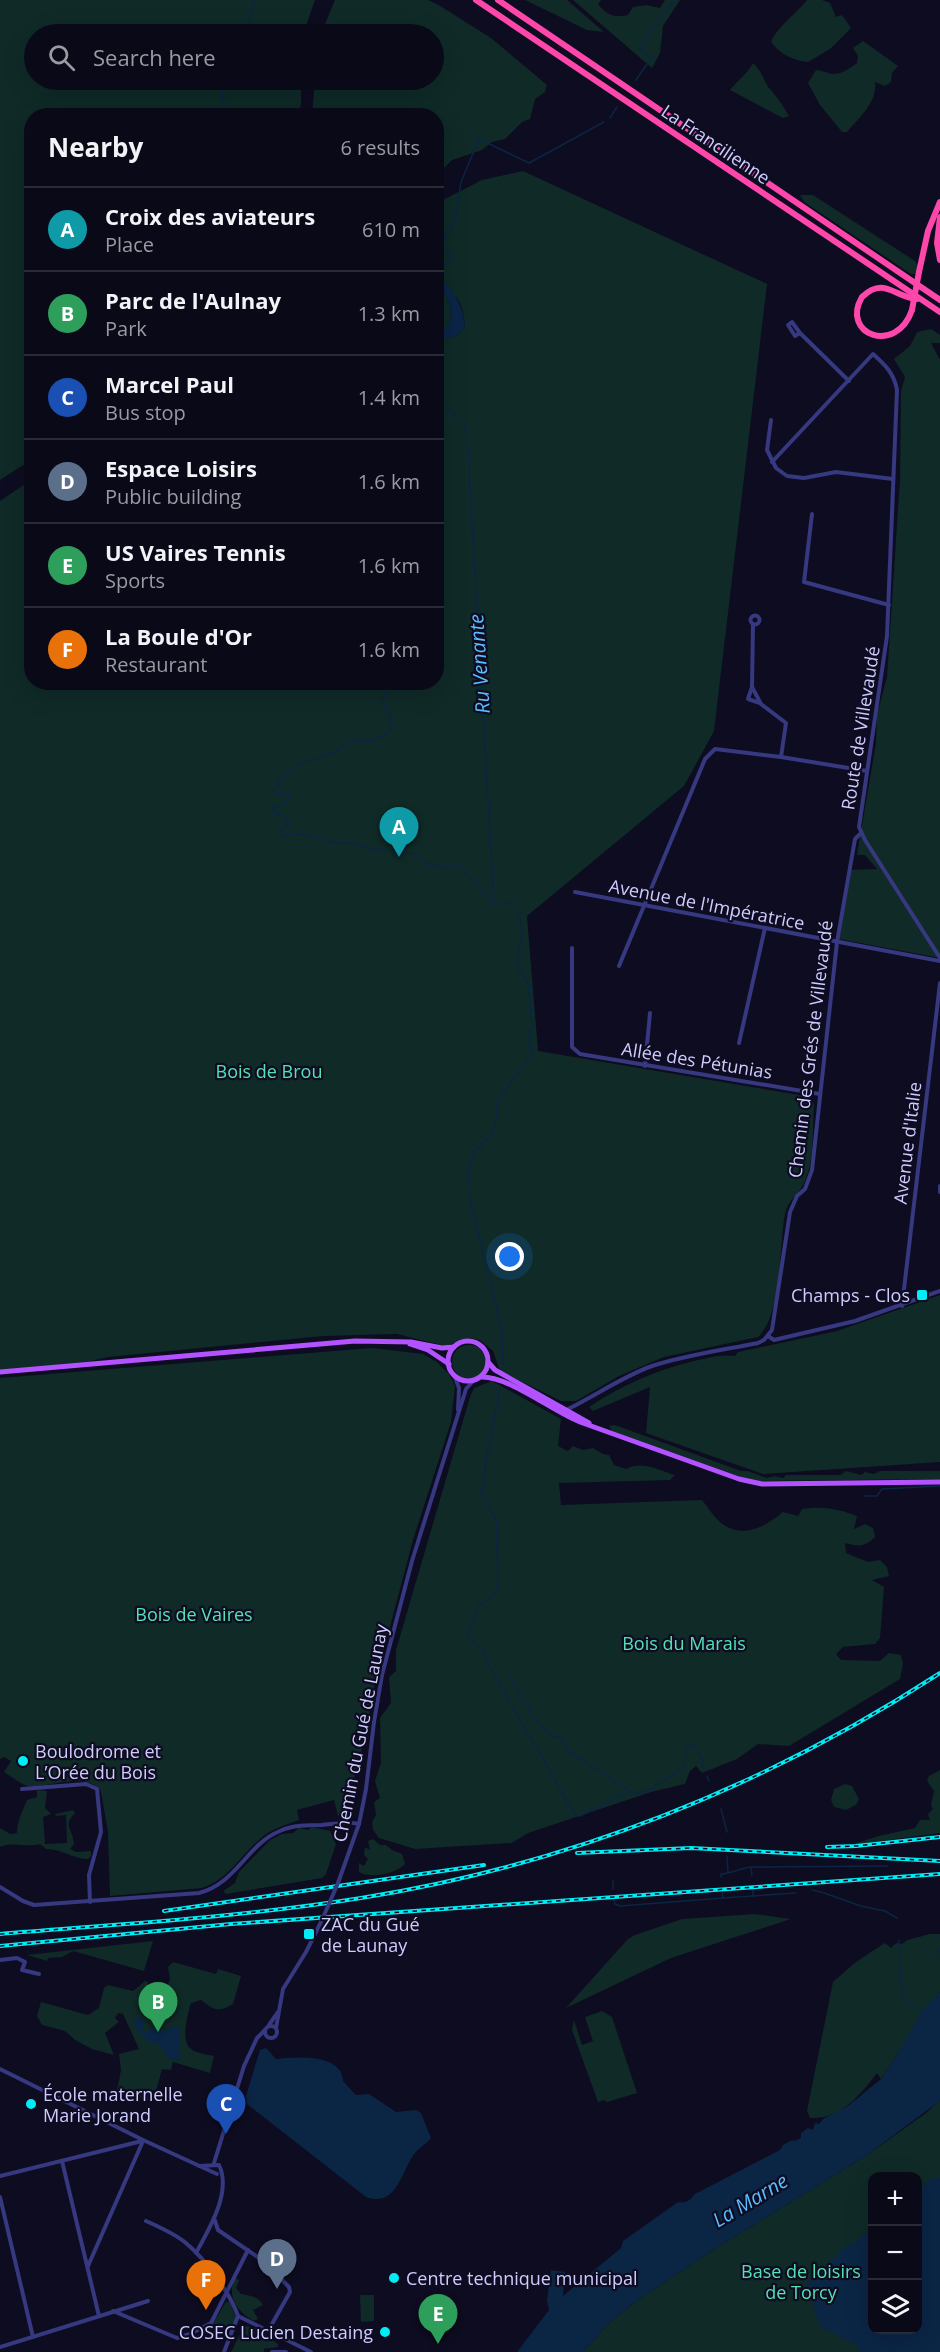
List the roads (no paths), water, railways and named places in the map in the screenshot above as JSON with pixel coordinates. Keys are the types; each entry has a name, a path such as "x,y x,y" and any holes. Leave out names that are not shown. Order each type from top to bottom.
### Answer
{"highway":[{"name":"La Francilienne","path":"476,0 940,312"},
{"name":"La Francilienne","path":"498,0 940,300"},
{"path":"921,299 910,298 890,289 878,288 862,297 856,313 864,330 872,335 884,337 902,328 912,310 919,272 924,245 940,202"},
{"path":"940,217 937,243 940,260"}],"main road":[{"path":"0,1372 355,1341 393,1341 442,1348 474,1342 485,1350 488,1362 495,1370 600,1430"},
{"path":"393,1341 428,1350 449,1364"},
{"path":"454,1347 449,1358 454,1375 467,1381 481,1377 500,1379 564,1416 739,1479 762,1484 940,1482"},
{"path":"481,1377 488,1362"}],"street":[{"path":"772,462 849,381 800,333"},
{"name":"Route de Villevaudé","path":"849,381 873,354 892,374 897,390 887,636 860,820 861,833 940,960"},
{"path":"771,420 767,450 772,462 781,473 795,478 804,478 836,471 893,479"},
{"path":"812,514 804,582 889,605"},
{"path":"753,624 752,687 748,699 761,704 786,723 781,757"},
{"path":"619,966 705,759 718,748 867,771"},
{"name":"Chemin des Grés de Villevaudé","path":"768,1336 775,1317 790,1212 797,1196 805,1189 812,1170 837,942 855,839 861,833"},
{"name":"Avenue de l'Impératrice","path":"575,892 940,960"},
{"path":"739,1043 765,928"},
{"name":"Allée des Pétunias","path":"572,948 572,1047 580,1054 820,1094"},
{"name":"Avenue d'Italie","path":"902,1306 940,983"},
{"path":"645,1066 650,1013"},
{"path":"940,1186 940,1192"},
{"path":"533,1398 562,1411 566,1410 582,1399 651,1367 758,1343 768,1336 774,1340 780,1339 855,1321 940,1291"},
{"name":"Chemin du Gué de Launay","path":"454,1375 459,1388 457,1417"},
{"name":"Chemin du Gué de Launay","path":"276,2028 283,1989 306,1952 321,1920 338,1883 359,1824 382,1675 412,1561 466,1389 474,1380"},
{"path":"22,1789 87,1784 97,1790 101,1832 89,1875 90,1902"},
{"path":"0,1887 34,1905 191,1894 210,1890 227,1880 261,1843 279,1831 297,1827 359,1824"},
{"path":"0,1960 17,1958 25,1962 22,1970 39,1974"},
{"name":"Chemin du Gué de Launay","path":"265,2030 279,2011"},
{"path":"255,2042 276,2036 276,2028 268,2026"},
{"path":"214,2166 239,2079 255,2042 265,2030 268,2037"},
{"path":"0,2069 195,2165 214,2166 219,2172 222,2184 214,2218 196,2253"},
{"path":"0,2176 143,2140"},
{"path":"87,2267 143,2140"},
{"path":"62,2161 99,2316"},
{"path":"214,2166 219,2172"},
{"path":"0,2197 33,2337"},
{"path":"214,2218 217,2229 266,2262 290,2289 268,2331"},
{"path":"146,2221 185,2242 196,2253 227,2293 238,2316 311,2352"},
{"path":"208,2231 217,2229"},
{"path":"113,2311 177,2338 209,2326 248,2250"},
{"path":"0,2347 148,2301"},
{"path":"224,2352 238,2316"},
{"path":"272,2352 286,2352"}],"water":[{"path":"444,283 459,303 465,327 455,337 444,338 444,327 448,327 451,311 444,292"},
{"name":"La Marne","path":"940,1992 940,2100 937,2103 867,2155 708,2253 636,2301 608,2324 583,2352 517,2352 549,2310 547,2301 551,2270 565,2272 563,2296 621,2248 623,2241 678,2202 688,2201 695,2194 780,2150 783,2145 801,2138 801,2133 808,2128 813,2130 815,2123 819,2124 823,2119 848,2106 881,2079 922,2011"},
{"path":"139,2017 144,2021 142,2030 145,2033 154,2027 164,2032 173,2027 180,2029 180,2060 170,2060 157,2043 151,2043 138,2032 133,2021"},
{"path":"266,2048 276,2059 305,2058 326,2061 335,2065 341,2072 343,2081 356,2095 369,2094 396,2112 416,2110 421,2113 431,2138 414,2154 391,2193 384,2198 366,2197 247,2104 246,2096 260,2050"},
{"path":"940,2178 940,2352 861,2352 856,2345 820,2326 807,2283 843,2249 868,2231 868,2334 922,2334 922,2185 925,2186 928,2182"}],"waterway":[{"path":"248,24 254,0"},
{"name":"Ru Venante","path":"636,80 652,57 640,49 653,27 674,0"},
{"path":"222,90 224,108"},
{"name":"Ru Venante","path":"610,118 617,107"},
{"name":"Ru Venante","path":"444,239 455,221 461,182 479,139 529,163 604,122"},
{"name":"Ru Venante","path":"444,248 450,255 450,261 444,264"},
{"name":"Ru Venante","path":"444,407 460,419"},
{"name":"Ru Venante","path":"464,424 467,432 494,904"},
{"path":"386,690 383,702 391,718 389,733 374,740 348,741 336,751 307,760 279,780 278,787 273,791 277,794 288,795 289,800 273,809 275,814 286,816 289,823 281,828 281,836 295,834 313,836 333,843 354,843 376,850 416,854 428,864 448,868 458,864 494,905"},
{"path":"500,904 516,903"},
{"path":"503,1365 502,1330 470,1199 468,1171 473,1153 490,1137 495,1127 498,1101 532,1052 527,1039 532,1026 528,982 518,970 517,961 522,928 519,909"},
{"path":"500,1388 482,1495 496,1520 498,1582 496,1592 476,1608 468,1631 468,1639 483,1650 489,1665 575,1815 580,1816 624,1794 642,1793 654,1787 685,1766 686,1749 690,1745 693,1745 702,1758 704,1770"},
{"path":"865,1496 877,1496 882,1489 940,1486"},
{"path":"511,1676 517,1688 518,1699 528,1703 531,1713 552,1737 561,1737 568,1751 633,1793"},
{"path":"707,1776 709,1781"},
{"path":"721,1809 727,1832"},
{"path":"727,1856 728,1872"},
{"path":"751,1867 888,1866"},
{"path":"721,1877 721,1874 751,1867 752,1876"},
{"path":"613,1881 613,1889"},
{"path":"753,1890 753,1896 796,1893"},
{"path":"812,1890 861,1906 885,1911 897,1918"},
{"path":"722,1893 723,1898 753,1896"},
{"path":"614,1900 615,1904 620,1906 723,1898"},
{"path":"899,1940 901,1985 904,1998 923,2012"},
{"path":"936,1957 940,1949"}],"railway":[{"path":"0,1934 316,1905 438,1884 514,1865 662,1816 734,1786 805,1752 940,1673"},
{"path":"827,1847 940,1837"},
{"path":"577,1853 691,1848 940,1861"},
{"path":"164,1911 484,1865"},
{"path":"0,1946 231,1924 940,1874"}],"place":[{"name":"Croix des aviateurs","path":"399,857"},
{"name":"Champs - Clos","path":"922,1295"},
{"name":"Boulodrome et L’Orée du Bois","path":"23,1761"},
{"name":"ZAC du Gué de Launay","path":"309,1934"},
{"name":"Parc de l'Aulnay","path":"158,2032"},
{"name":"École maternelle Marie Jorand","path":"31,2104"},
{"name":"Marcel Paul","path":"226,2134"},
{"name":"Centre technique municipal","path":"394,2278"},
{"name":"Espace Loisirs","path":"277,2289"},
{"name":"La Boule d'Or","path":"206,2310"},
{"name":"COSEC Lucien Destaing","path":"385,2332"},
{"name":"US Vaires Tennis","path":"438,2344"}],"park label":[{"name":"Bois de Brou","path":"269,1071"},
{"name":"Bois de Vaires","path":"194,1614"},
{"name":"Bois du Marais","path":"684,1643"},
{"name":"Base de loisirs de Torcy","path":"801,2281"}]}
